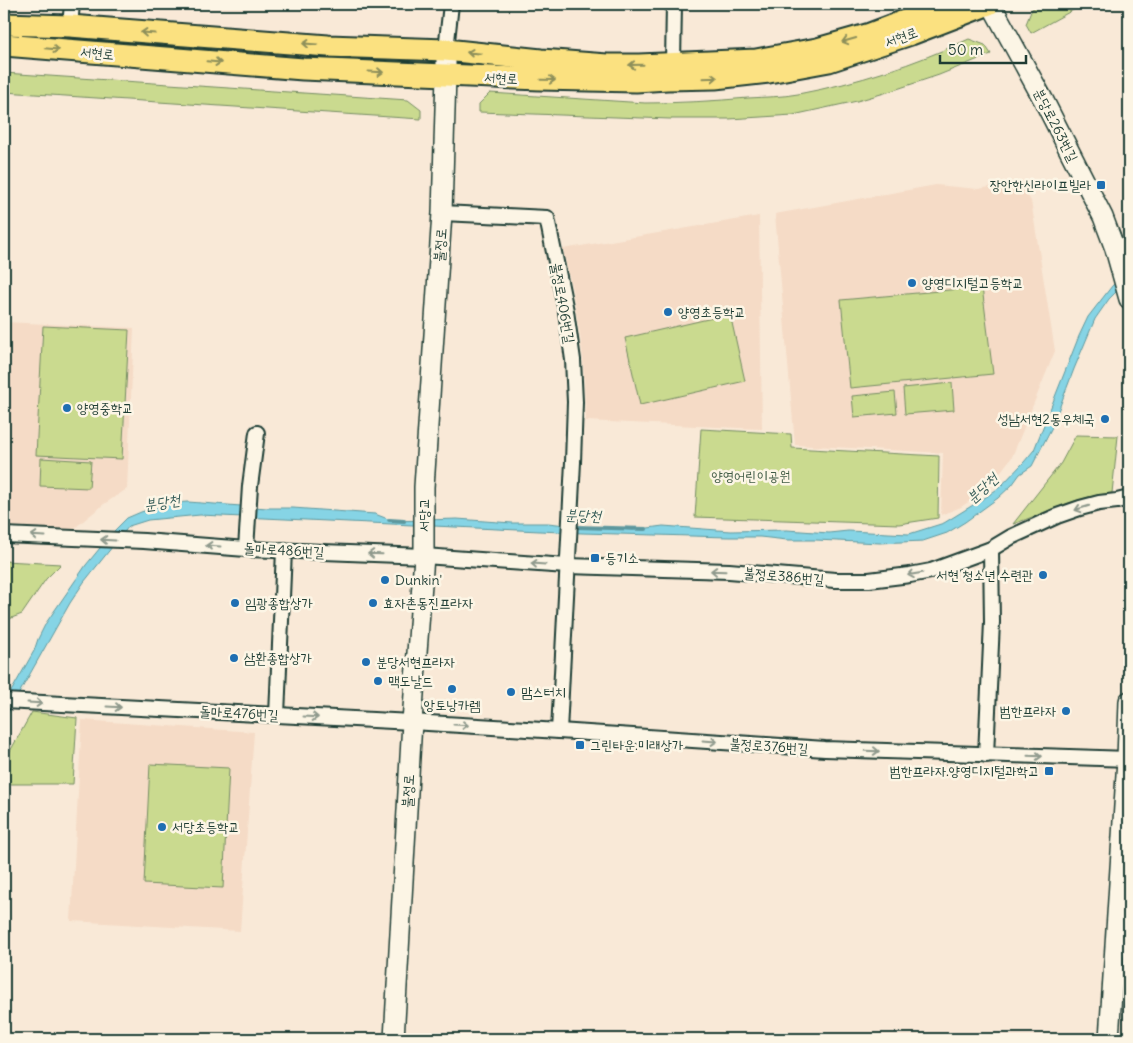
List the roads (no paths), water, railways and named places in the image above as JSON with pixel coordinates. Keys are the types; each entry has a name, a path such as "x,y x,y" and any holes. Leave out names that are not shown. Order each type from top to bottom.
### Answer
{"main road":[{"name":"서현로","path":"4,24 70,26 328,46 446,50 541,60 607,65 639,65 756,60 816,49 870,34 943,4"},
{"name":"서현로","path":"4,45 303,69 540,80 636,81 716,78 769,72 829,61 870,49 990,4"},
{"name":"분당로263번길","path":"990,4 1060,132 1102,217 1115,249 1129,299"},
{"name":"불정로","path":"424,486 442,213 446,50"},
{"name":"서당교","path":"424,486 424,550"},
{"name":"불정로","path":"394,1039 424,550"},
{"path":"1109,1039 1128,759 1129,702"}],"street":[{"path":"70,26 72,4"},
{"name":"불정로","path":"446,50 451,4"},
{"path":"673,63 674,4"},
{"name":"불정로406번길","path":"442,213 547,218 566,311 573,360 576,402 568,560"},
{"path":"246,547 256,433"},
{"name":"불정로386번길","path":"424,550 834,580 869,580 931,571 991,549 1011,537 1057,516 1080,508 1129,498"},
{"name":"돌마로486번길","path":"4,535 284,550 424,550"},
{"path":"986,755 992,622 991,549"},
{"path":"277,715 284,550"},
{"path":"559,731 568,560"},
{"name":"돌마로476번길","path":"4,701 412,722"},
{"name":"불정로376번길","path":"412,722 825,749 1128,759"}],"water":[{"path":"1129,270 1129,279 1109,299 1095,319 1052,427 1032,466 1020,474 1012,485 998,498 947,533 923,541 880,543 787,540 760,537 582,533 200,515 148,520 129,526 84,582 70,603 4,720 4,704 34,651 46,623 86,565 127,518 171,503 188,502 375,514 393,521 457,519 512,523 548,523 633,530 663,526 731,531 787,530 829,533 848,531 909,534 944,523 1000,487 1034,450 1088,317 1112,286"}],"waterway":[{"name":"분당천","path":"389,520 404,521"},
{"name":"분당천","path":"576,527 646,529"}],"place":[{"name":"장안한신라이프빌라","path":"1101,185"},
{"name":"양영디지털고등학교","path":"912,283"},
{"name":"양영초등학교","path":"668,312"},
{"name":"양영중학교","path":"67,408"},
{"name":"성남서현2동우체국","path":"1105,419"},
{"name":"등기소","path":"595,558"},
{"name":"서현 청소년 수련관","path":"1043,575"},
{"name":"Dunkin'","path":"385,580"},
{"name":"임광종합상가","path":"235,603"},
{"name":"효자촌동진프라자","path":"373,603"},
{"name":"삼환종합상가","path":"234,658"},
{"name":"분당서현프라자","path":"366,662"},
{"name":"맥도날드","path":"378,681"},
{"name":"앙토낭카렘","path":"452,689"},
{"name":"맘스터치","path":"511,692"},
{"name":"범한프라자","path":"1066,711"},
{"name":"그린타운.미래상가","path":"580,745"},
{"name":"범한프라자.양영디지털과학고","path":"1049,771"},
{"name":"서당초등학교","path":"162,827"}],"park label":[{"name":"양영어린이공원","path":"751,476"}]}
